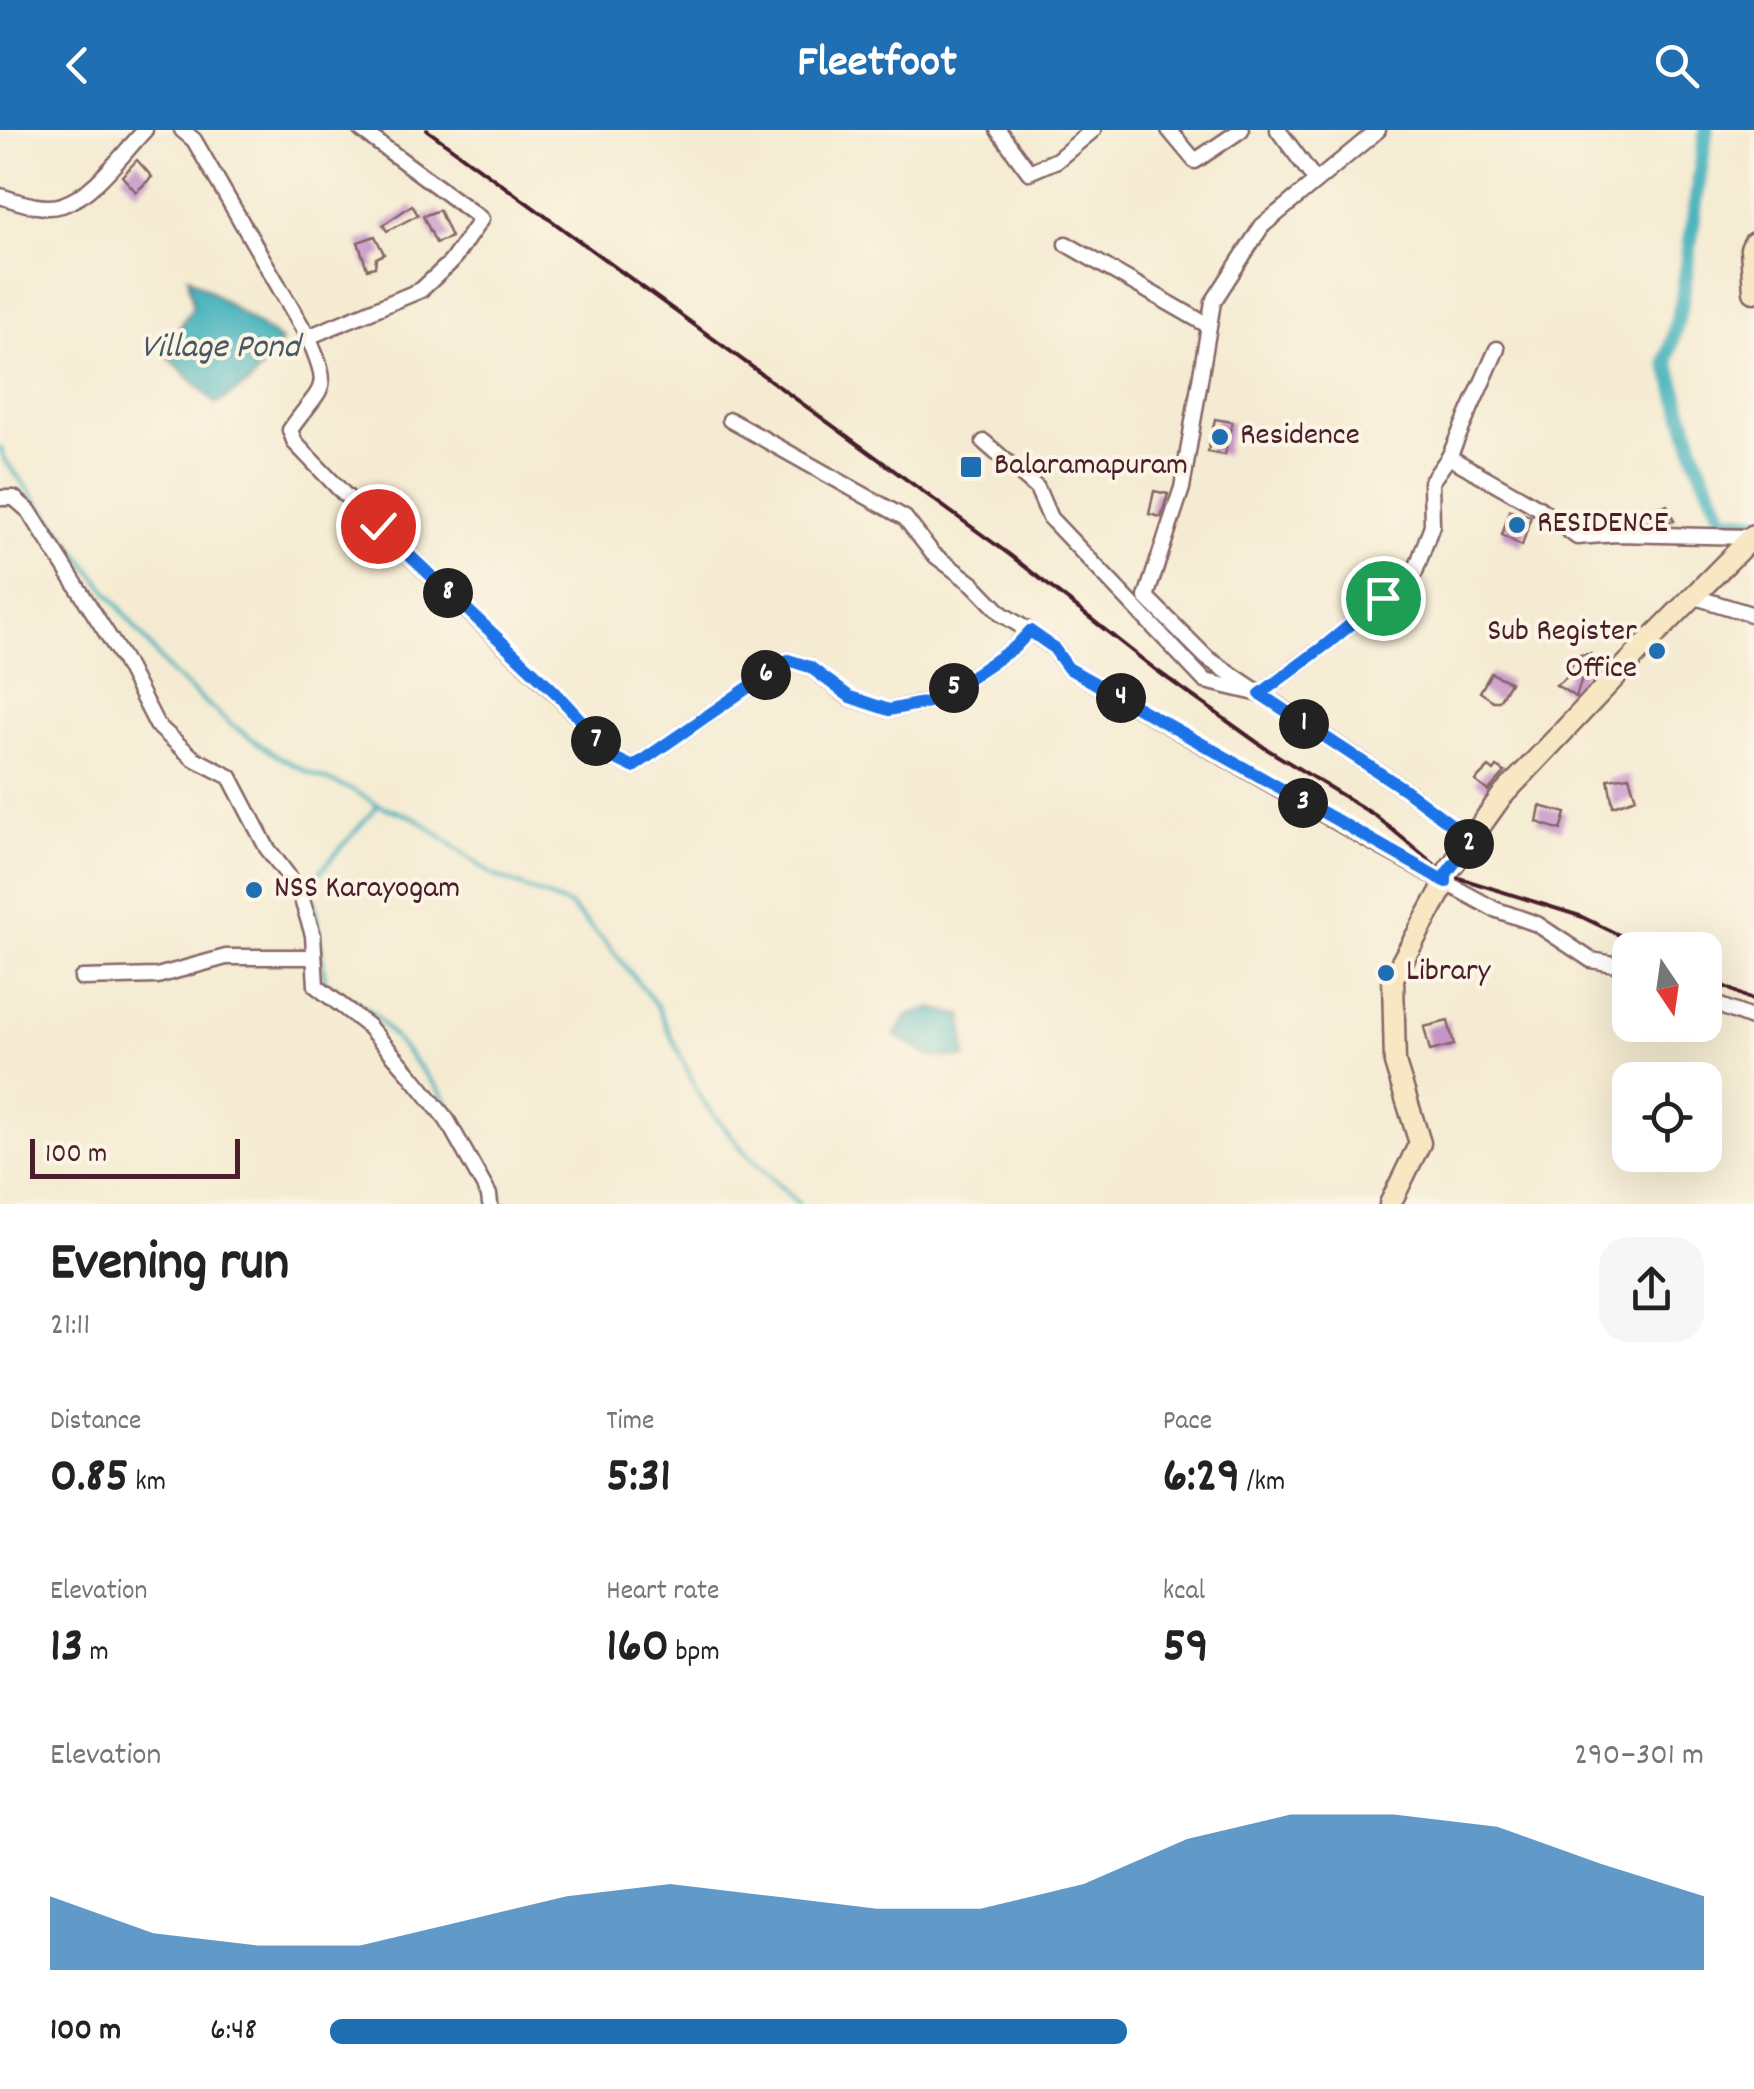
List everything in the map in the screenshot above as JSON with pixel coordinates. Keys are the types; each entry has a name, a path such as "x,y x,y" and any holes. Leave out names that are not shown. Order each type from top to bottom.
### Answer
{"main road":[{"path":"1754,243 1754,292"},
{"path":"1399,1199 1420,1143 1395,1063 1393,978 1446,882 1446,874 1501,797 1752,536"}],"street":[{"path":"0,196 36,207 62,205 87,190 145,130"},
{"path":"182,130 194,140 308,337 322,369 324,384 290,430 295,442 344,494 554,691 589,729 604,753 633,767 788,660 810,667 850,697 889,710 928,702 1015,647 1030,631"},
{"path":"308,337 421,290 451,262 481,218 360,130"},
{"path":"998,130 1029,172 1057,160 1093,130"},
{"path":"1169,130 1195,162 1241,130"},
{"path":"1278,130 1316,181"},
{"path":"1378,130 1262,226 1213,302 1182,488 1146,597 1207,658 1404,789 1472,840"},
{"path":"1066,244 1209,326"},
{"path":"1260,694 1414,572 1432,525 1431,482 1449,457 1497,349"},
{"path":"730,420 905,518 933,554 974,584 1002,614 1053,647 1068,668 1446,882 1494,908 1537,924 1591,960 1612,964"},
{"path":"984,442 1037,488 1050,518 1072,544 1205,681 1260,694"},
{"path":"1449,457 1539,508 1577,537 1752,536"},
{"path":"0,498 14,498 29,511 113,643 157,724 194,758 230,777 267,848 299,890 313,935 316,986 368,1026 448,1120 489,1195 490,1204"},
{"path":"1695,596 1754,614"},
{"path":"82,978 157,976 226,957 314,957"},
{"path":"1722,1007 1754,1019"}],"water":[{"name":"Village Pond","path":"188,276 281,341 251,382 216,404 164,353 193,306"},
{"path":"931,1008 963,1016 966,1058 929,1057 895,1035 907,1016"}],"building":[{"path":"137,160 152,177 136,192 122,176"},
{"path":"412,205 418,215 387,231 383,225"},
{"path":"439,210 451,237 436,243 423,216"},
{"path":"375,236 384,254 376,258 375,267 367,269 358,242"},
{"name":"Residence","path":"1215,419 1232,422 1225,455 1208,452"},
{"path":"1154,491 1168,494 1161,517 1149,514"},
{"name":"Residence","path":"1667,505 1674,521 1645,524 1642,512"},
{"name":"RESIDENCE","path":"1510,510 1531,516 1522,546 1502,535"},
{"path":"1590,654 1576,697 1556,685 1566,678 1577,655"},
{"path":"1491,673 1510,682 1499,701 1480,692"},
{"path":"1489,767 1505,772 1488,791 1475,781"},
{"path":"1629,776 1636,798 1613,806 1608,779"},
{"path":"1540,806 1566,813 1561,830 1537,822"},
{"path":"1448,1021 1454,1045 1430,1051 1424,1027"}],"waterway":[{"path":"1706,130 1682,301 1667,361 1697,460 1724,519 1754,522"},
{"path":"0,447 5,460 170,672 229,723 309,773 416,818 491,874 570,906 609,946 657,1006 701,1099 748,1156 799,1204"},
{"path":"319,932 311,882 378,805"},
{"path":"320,942 325,982 373,1013 440,1091 499,1188 502,1204"}],"railway":[{"path":"427,130 1010,555 1156,670 1265,748 1376,816 1446,874 1580,916 1613,932"},
{"path":"1722,985 1754,1001"}],"place":[{"name":"Residence","path":"1220,437"},
{"name":"Balaramapuram","path":"971,467"},
{"name":"RESIDENCE","path":"1517,525"},
{"name":"Sub Register Office","path":"1657,651"},
{"name":"NSS Karayogam","path":"254,890"},
{"name":"Library","path":"1386,973"}],"route":[{"path":"378,526 554,691 589,729 604,753 633,767 788,660 810,667 850,697 889,710 928,702 950,691 1015,647 1030,631 1053,647 1068,668 1446,882 1446,874 1472,840 1404,789 1260,694 1383,598"}]}
